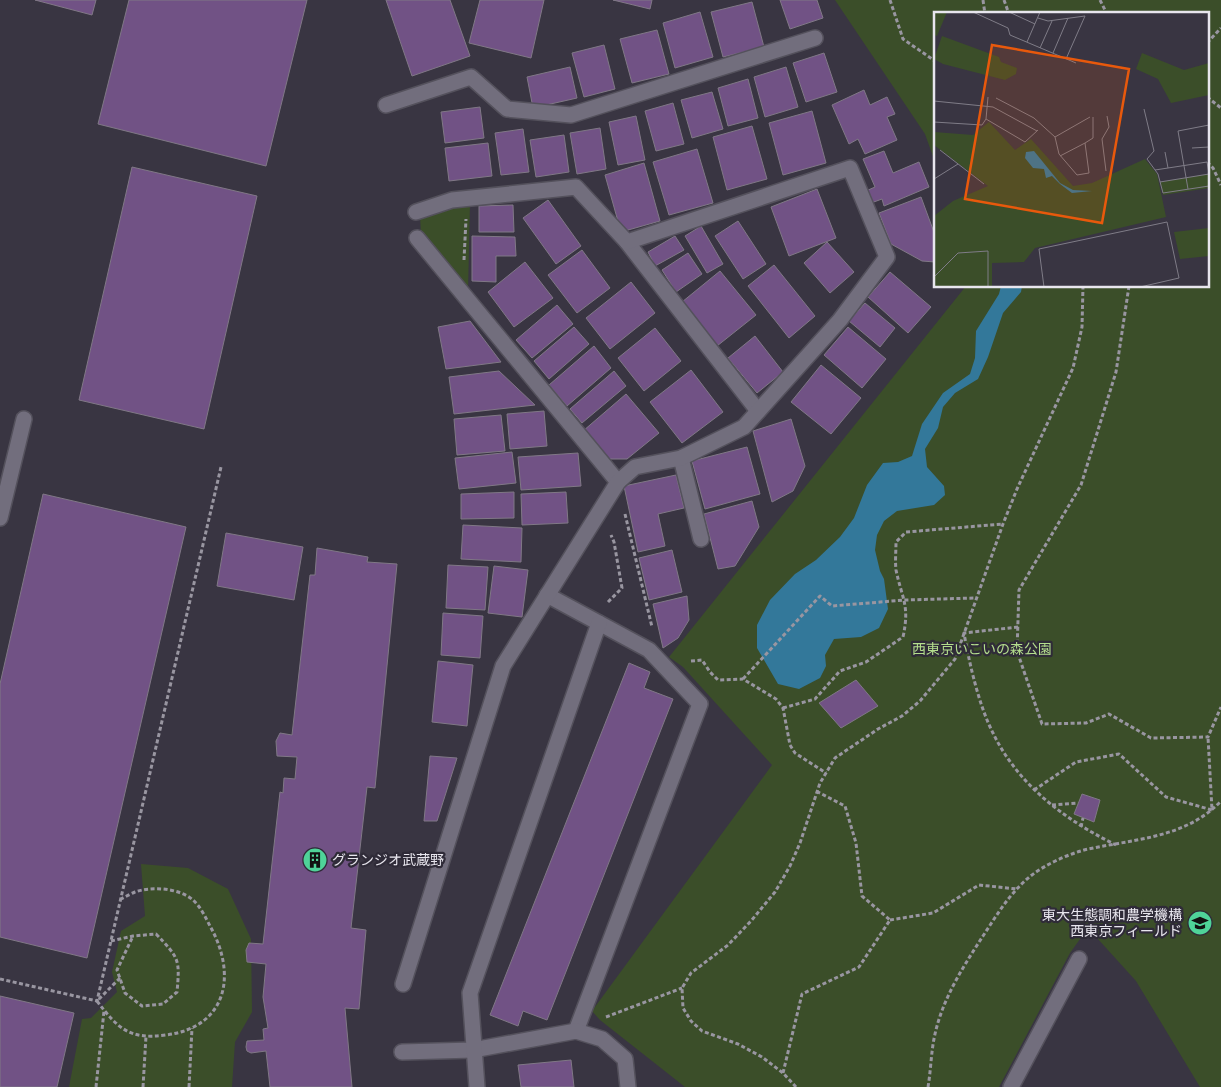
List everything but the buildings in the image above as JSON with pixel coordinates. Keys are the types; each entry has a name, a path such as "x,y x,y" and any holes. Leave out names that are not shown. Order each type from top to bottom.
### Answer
{"street":[{"path":"386,105 471,77 507,109 571,115 815,38"},
{"path":"403,984 503,666 600,509 618,482 635,467 680,458 744,427 840,320 886,257 850,168 627,242"},
{"path":"416,212 452,200 576,187 627,242 758,411"},
{"path":"417,238 618,482"},
{"path":"0,518 2,502 24,419"},
{"path":"680,458 701,539"},
{"path":"547,595 649,650 700,704 576,1031"},
{"path":"477,1087 470,993 596,621"},
{"path":"1011,1087 1079,959"},
{"path":"402,1052 473,1050 576,1031 602,1039 625,1060 628,1087"}],"path":[{"path":"890,0 903,39 934,60"},
{"path":"1004,0 1008,12"},
{"path":"1100,0 1107,12"},
{"path":"1208,42 1221,28"},
{"path":"1208,98 1221,108"},
{"path":"1208,163 1213,168 1221,185"},
{"path":"462,292 466,199"},
{"path":"796,1087 783,1073 762,1057 738,1044 702,1031 691,1021 683,1008 682,988 691,973 728,945 775,892 790,866 800,842 816,792 835,758 878,729 902,716 920,701 955,659 1003,524 1073,368 1082,327 1083,288"},
{"path":"1130,288 1116,372 1081,485 1019,590 1017,651 1042,724 1086,722 1109,714 1151,738 1208,737"},
{"path":"97,1001 221,468"},
{"path":"618,482 661,663"},
{"path":"596,621 622,588 614,542 600,509"},
{"path":"783,708 815,699 826,684 840,671 866,662 903,637 907,619 905,600 896,568 896,542 906,532 1003,524"},
{"path":"743,679 820,596 832,606 895,600 977,598"},
{"path":"964,633 1018,627"},
{"path":"964,633 968,656 992,732 1021,776 1034,790 1081,827 1116,845"},
{"path":"689,661 702,660 718,680 743,679 776,700 783,708 790,745 795,753 826,773"},
{"path":"1212,810 1208,737 1221,707"},
{"path":"1034,790 1076,762 1119,754 1166,797 1212,810"},
{"path":"816,792 845,806 856,843 862,896 890,920"},
{"path":"928,1087 934,1034 942,1011 958,976 999,910 1018,889 1035,873 1058,859 1084,850 1139,841 1173,831 1212,810 1221,800"},
{"path":"1052,805 1078,803"},
{"path":"1081,827 1083,818"},
{"path":"783,1073 802,994 859,967 890,920 933,913 979,885 1018,889"},
{"path":"0,979 97,1001 111,1021 133,1036 176,1034 199,1026 214,1011 224,989 224,961 217,939 210,926 193,900 175,891 157,889 135,892 121,899"},
{"path":"111,941 132,936 156,934 173,952 180,969 177,992 164,1004 142,1006 125,993 117,970 132,936"},
{"path":"97,1001 120,978"},
{"path":"600,1020 682,988"},
{"path":"96,1087 104,1012"},
{"path":"189,1087 192,1028"},
{"path":"143,1087 146,1036"}],"green space":[{"name":"西東京いこいの森公園","path":"835,0 1221,0 1221,1087 1200,1087 1136,981 1088,928 1070,953 999,1087 685,1087 600,1020 592,1011 772,765 683,667 669,657 964,288 1208,288 1208,12 934,12 934,159 925,134"},
{"path":"470,203 468,293 421,237 420,214"},
{"path":"141,864 188,868 228,889 251,939 252,1012 235,1042 232,1087 69,1087 82,1019 91,1018 117,992 112,972 121,931 145,916"}],"water":[{"path":"1000,288 1022,288 1021,292 1003,313 988,357 978,379 955,393 943,407 938,428 925,449 927,467 944,486 945,495 934,505 897,511 884,521 877,535 875,550 884,579 888,609 879,628 861,637 834,639 825,655 826,666 820,678 799,689 778,684 757,648 757,625 770,600 795,574 816,560 840,537 854,518 867,485 883,463 898,462 912,456 922,424 943,393 970,374 975,358 976,331 999,294"}],"place":[{"name":"グランジオ武蔵野","path":"315,860"},
{"name":"東大生態調和農学機構 西東京フィールド","path":"1200,923"}]}
